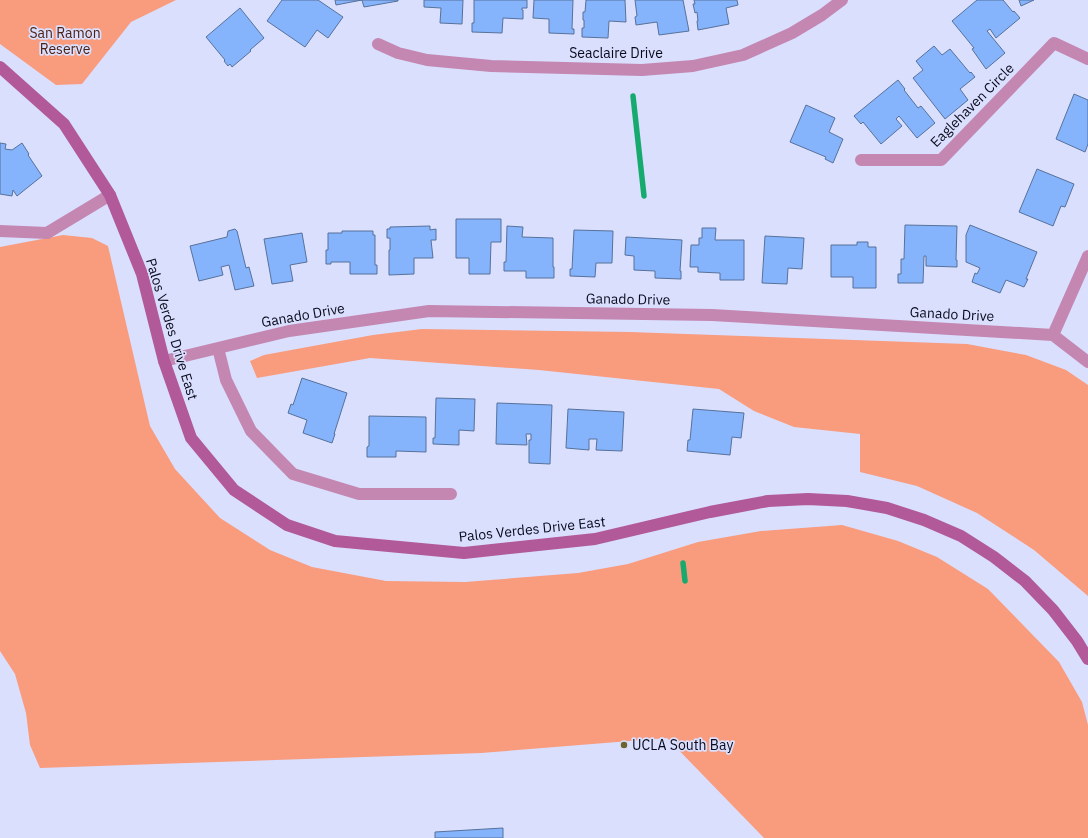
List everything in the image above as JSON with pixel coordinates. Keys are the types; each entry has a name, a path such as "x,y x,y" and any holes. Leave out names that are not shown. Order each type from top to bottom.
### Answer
{"street":[{"name":"Seaclaire Drive","path":"378,44 398,53 427,60 491,66 642,70 693,66 743,55 792,33 822,15 842,0"},
{"name":"Eaglehaven Circle","path":"861,160 941,160 1054,43 1088,59"},
{"name":"Palos Verdes Drive East","path":"0,67 64,124 110,195 142,274 164,361 191,438 234,490 287,525 334,541 464,553 595,539 710,512 768,501 808,499 848,501 886,508 924,520 960,536 994,557 1025,581 1053,610 1077,641 1088,659"},
{"path":"0,231 47,233 110,195"},
{"path":"1088,256 1053,335 1088,362"},
{"name":"Ganado Drive","path":"164,361 289,331 429,310 712,315 1053,335"},
{"path":"218,348 226,380 251,431 293,474 359,494 451,494"}],"green space":[{"name":"San Ramon Reserve","path":"0,0 176,0 131,22 82,84 56,85 0,44"},
{"path":"63,235 92,238 108,246 150,426 175,469 220,518 270,550 312,567 386,581 465,582 578,573 628,564 698,542 761,531 842,525 898,541 937,557 988,589 1059,662 1082,702 1088,725 1088,838 764,838 667,738 481,753 40,768 30,745 26,713 15,674 0,651 0,247"},
{"path":"422,329 630,332 967,344 1026,355 1066,370 1088,385 1088,596 1034,550 977,513 917,486 860,472 860,434 794,427 754,411 719,389 539,370 370,358 257,378 250,361 264,355 373,335"}],"building":[{"path":"282,0 318,0 343,17 328,38 317,30 305,47 267,21"},
{"path":"335,0 362,0 336,5"},
{"path":"362,0 398,0 398,1 364,7"},
{"path":"424,0 463,0 462,24 440,23 441,8 424,7"},
{"path":"474,0 527,0 527,8 522,8 523,19 503,18 502,33 472,32 472,23 474,23"},
{"path":"534,0 573,0 572,29 574,29 574,34 549,33 549,19 533,18"},
{"path":"586,0 625,0 626,22 609,21 608,38 582,37 582,28 584,28 583,12 585,12"},
{"path":"635,0 683,0 689,31 659,35 657,22 636,25 635,17 637,16"},
{"path":"694,0 737,0 738,5 726,8 729,24 698,30 697,12 695,13 693,4 695,4"},
{"path":"977,0 1003,0 1020,18 996,38 990,29 987,31 1005,53 986,69 972,49 974,48 952,21"},
{"path":"1019,0 1034,0 1021,6"},
{"path":"240,8 264,38 232,67 230,64 228,66 224,61 225,60 206,37"},
{"path":"934,46 942,55 950,49 975,77 960,89 968,100 945,119 913,78 923,70 916,61"},
{"path":"898,80 918,108 921,106 935,123 917,138 899,116 896,119 902,126 881,144 863,122 861,124 854,116"},
{"path":"1074,94 1088,100 1088,144 1085,152 1056,139"},
{"path":"806,105 835,118 829,132 843,139 833,163 825,159 826,157 790,142"},
{"path":"0,143 6,144 5,149 12,150 22,143 42,176 17,196 13,190 12,196 0,194"},
{"path":"1037,169 1074,184 1065,207 1061,206 1053,226 1019,212"},
{"path":"456,219 501,219 501,242 491,242 490,274 469,274 469,258 456,258"},
{"path":"905,225 957,226 957,267 926,266 926,256 924,256 923,283 898,283 898,274 901,274 901,259 904,259"},
{"path":"970,225 1037,252 1024,287 1006,280 1000,293 972,282 975,273 977,274 980,268 966,262 966,235"},
{"path":"430,226 430,230 436,229 436,240 431,240 433,258 414,258 414,274 389,275 390,238 387,238 387,229 390,229 390,227"},
{"path":"507,226 523,227 522,237 553,238 554,278 526,278 526,271 504,271 504,262 506,262"},
{"path":"702,228 716,228 715,240 744,240 744,280 720,280 720,273 698,272 698,267 690,267 691,245 699,245 699,238 702,238"},
{"path":"235,229 237,231 246,268 249,267 254,286 235,290 229,265 221,267 223,275 199,281 190,246 227,237 228,231"},
{"path":"574,230 613,231 612,263 596,263 595,277 570,276 570,269 572,269"},
{"path":"342,231 373,231 373,235 375,235 375,265 377,265 377,274 350,274 350,262 331,262 331,264 326,264 328,233 342,233"},
{"path":"302,233 307,262 290,265 293,281 272,284 264,239"},
{"path":"765,236 804,238 802,269 788,268 787,284 762,283"},
{"path":"626,237 682,240 680,271 681,279 655,278 655,271 634,270 634,256 625,255"},
{"path":"857,242 868,242 868,247 876,247 876,288 853,288 853,277 831,277 831,245 857,245"},
{"path":"302,378 347,393 332,443 303,433 307,420 288,413 291,404 293,405"},
{"path":"436,398 475,399 474,431 459,430 459,445 433,444 433,438 435,438"},
{"path":"497,403 552,405 550,464 529,463 529,440 531,440 531,434 526,434 527,445 496,444"},
{"path":"568,409 624,412 622,451 596,450 597,439 589,439 589,450 566,448"},
{"path":"693,409 744,413 741,438 732,437 730,455 687,451 688,440 690,440"},
{"path":"369,416 426,417 426,452 396,451 396,457 367,457 367,447 369,446"},
{"path":"503,828 503,838 435,838 435,832"}],"waterway":[{"path":"633,96 644,196"},
{"path":"683,563 685,581"}],"place":[{"name":"UCLA South Bay","path":"624,745"}]}
